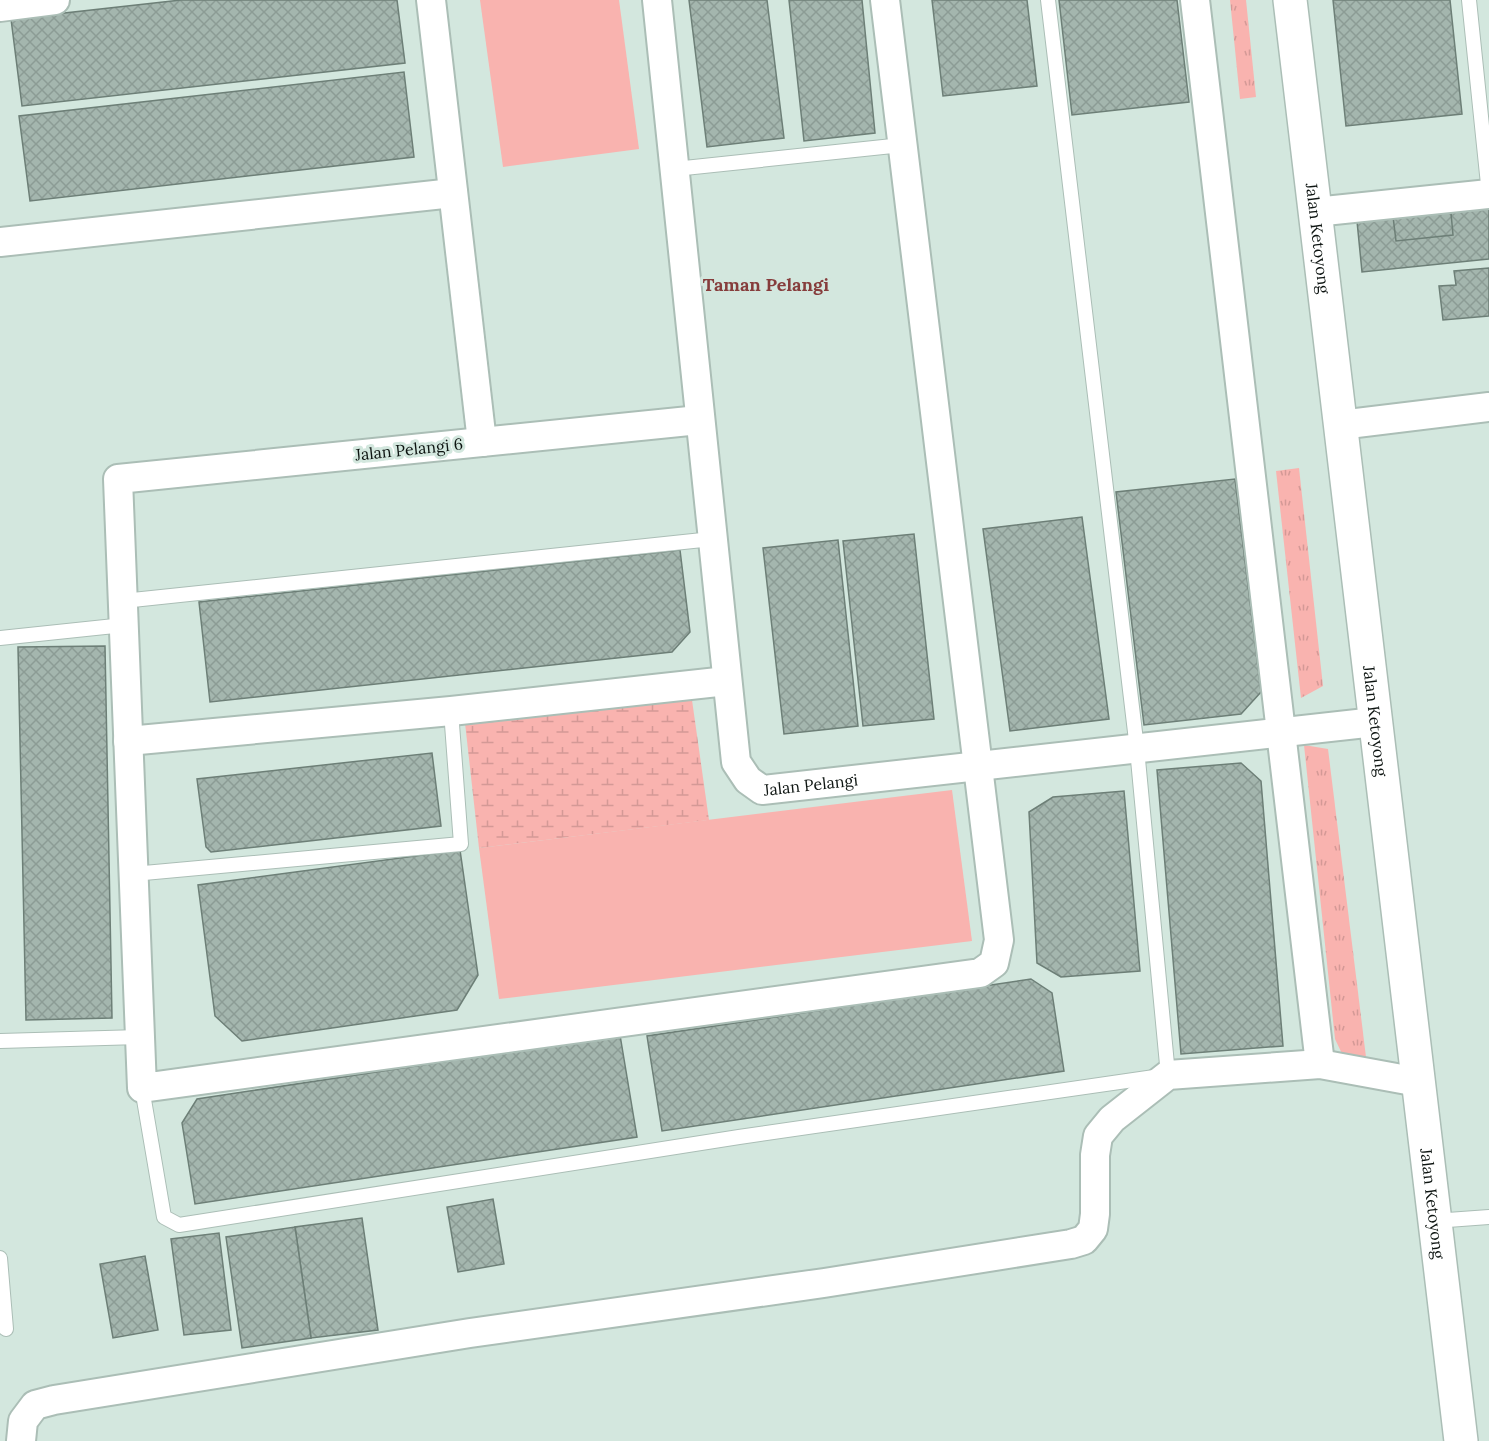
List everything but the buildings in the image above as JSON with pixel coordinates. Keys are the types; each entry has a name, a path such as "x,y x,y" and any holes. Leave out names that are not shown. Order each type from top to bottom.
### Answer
{"street":[{"path":"0,7 55,0"},
{"path":"431,0 482,442"},
{"name":"Jalan Pelangi","path":"657,0 736,762 748,780 762,790 978,766"},
{"path":"123,613 142,1088 980,973 994,963 999,940 885,0"},
{"path":"1194,0 1320,1064"},
{"name":"Jalan Ketoyong","path":"1290,0 1461,1441"},
{"path":"0,238 453,193"},
{"path":"1315,212 1489,194"},
{"path":"1340,425 1489,407"},
{"name":"Jalan Pelangi 6","path":"123,613 118,479 699,420"},
{"path":"128,741 451,711 727,681"},
{"path":"978,766 1375,722"},
{"path":"21,1441 23,1421 35,1404 54,1400 470,1333 1056,1248 1084,1240 1093,1229 1095,1155 1098,1136 1112,1119 1168,1075 1320,1064 1418,1082"}],"lane":[{"path":"142,1088 164,1217 179,1225 739,1137 1168,1075 1137,749 1048,0"},
{"path":"1469,0 1489,194"},
{"path":"675,169 902,145"},
{"path":"0,638 123,613 712,539"},
{"path":"133,874 461,844 451,711"},
{"path":"0,1041 140,1037"},
{"path":"1434,1221 1489,1217"},
{"path":"0,1258 6,1329"}],"green space":[{"path":"480,0 619,0 639,149 503,167"},
{"path":"1230,0 1246,0 1256,97 1240,99"},
{"path":"1299,468 1323,686 1301,698 1276,471"},
{"path":"691,693 709,820 479,848 465,723"},
{"path":"1304,745 1328,749 1366,1057 1345,1060 1335,1039"},
{"path":"952,790 972,941 499,999 479,848"}],"district":[{"name":"Taman Pelangi","path":"766,284"}]}
